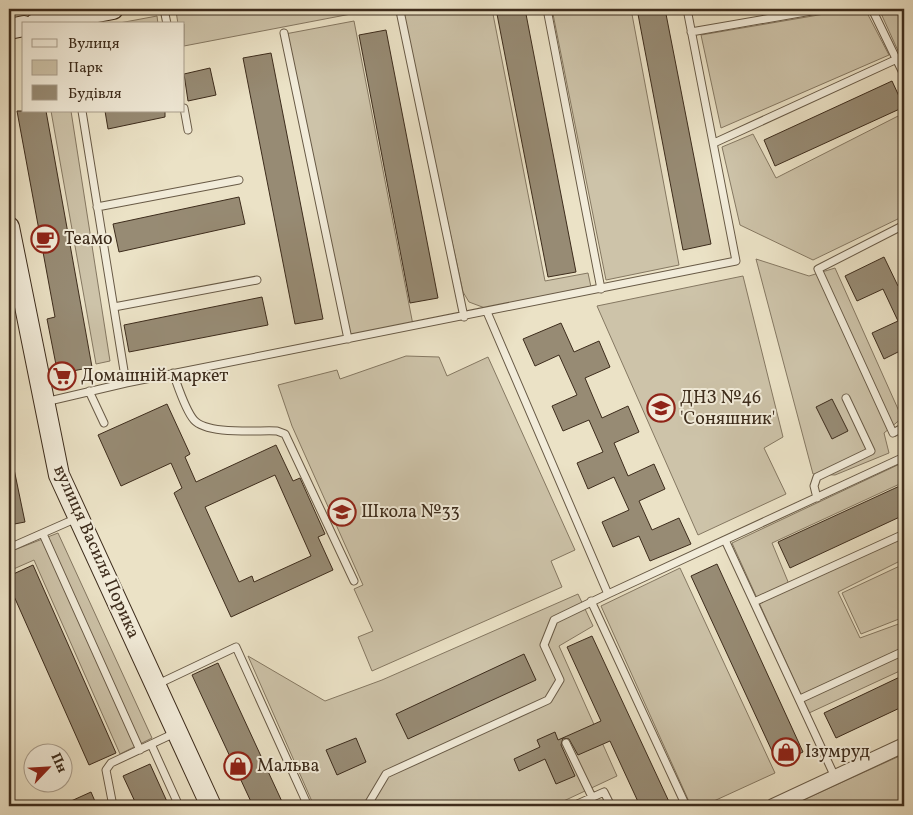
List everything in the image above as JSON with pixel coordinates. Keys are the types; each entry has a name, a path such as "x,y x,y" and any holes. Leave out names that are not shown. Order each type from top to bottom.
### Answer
{"street":[{"path":"45,22 113,9"},
{"path":"9,29 22,26"},
{"name":"вулиця Василя Порика","path":"9,227 42,402 59,475 211,806"},
{"path":"773,806 904,745"}],"lane":[{"path":"164,9 167,22"},
{"path":"547,9 601,289"},
{"path":"42,402 126,383 464,317 736,261 687,9"},
{"path":"691,32 823,9"},
{"path":"872,9 904,75"},
{"path":"400,11 464,317"},
{"path":"284,33 348,339"},
{"path":"714,143 897,60"},
{"path":"82,112 126,383"},
{"path":"185,112 188,130"},
{"path":"97,207 239,180"},
{"path":"904,225 818,269 893,433 904,428"},
{"path":"114,307 257,280"},
{"path":"487,312 608,594"},
{"path":"173,374 192,417 202,426 219,429 277,431 286,434 354,581"},
{"path":"89,391 104,422"},
{"path":"817,498 814,486 817,477 871,451 846,398"},
{"path":"367,806 386,774 548,700 560,680 544,645 554,620 590,601 817,498 904,456"},
{"path":"9,548 78,518"},
{"path":"43,534 140,750"},
{"path":"754,602 904,534"},
{"path":"725,540 835,777"},
{"path":"590,601 686,806"},
{"path":"155,685 236,647 308,806"},
{"path":"800,699 904,651"},
{"path":"113,806 106,770 111,763 177,732"},
{"path":"566,743 592,797"},
{"path":"151,744 179,806"},
{"path":"573,806 604,792 611,806"}],"green space":[{"path":"189,9 377,9 185,46 185,22 178,22 176,11"},
{"path":"420,9 492,9 545,281 588,273 591,287 485,308 469,302 463,292 402,12"},
{"path":"552,9 631,9 679,265 606,280"},
{"path":"842,9 865,9 889,55 721,128 701,35 842,11"},
{"path":"879,9 904,9 904,64"},
{"path":"157,16 158,22 125,22"},
{"path":"354,21 413,325 349,338 285,34"},
{"path":"51,112 71,112 110,361 96,364"},
{"path":"904,113 904,216 813,260 740,225 722,147 753,134 776,178"},
{"path":"756,259 809,276 835,268 902,418 884,433 889,453 835,475 813,474"},
{"path":"743,276 783,437 764,448 786,494 698,535 597,306"},
{"path":"406,356 439,357 447,376 488,357 575,550 551,561 562,587 372,671 358,637 373,631 354,589 363,585 292,426 278,385 337,370 340,379"},
{"path":"904,462 904,482 772,543 791,589 904,537 904,559 838,592 860,638 904,622 904,669 809,713 732,543"},
{"path":"58,533 152,738 120,754 34,560 9,571 9,552"},
{"path":"904,564 904,617 861,634 842,593"},
{"path":"680,568 775,773 703,806 691,806 601,606"},
{"path":"578,594 593,626 559,646 617,776 553,806 314,806 248,656 325,701 382,680"},
{"path":"904,754 904,799 889,806 790,806"}],"building":[{"path":"496,9 525,9 576,272 548,277"},
{"path":"637,9 665,9 711,244 683,250"},
{"path":"386,30 438,298 410,303 359,35"},
{"path":"271,53 323,319 295,324 243,58"},
{"path":"210,68 216,95 188,101 185,74"},
{"path":"892,81 904,107 775,166 764,140"},
{"path":"17,111 46,112 92,367 73,371 74,377 59,380 47,319 55,317"},
{"path":"105,112 165,112 165,117 108,129"},
{"path":"239,197 245,224 119,252 113,224"},
{"path":"884,257 898,286 904,283 904,349 884,359 872,333 898,321 883,289 857,301 845,276"},
{"path":"262,297 268,325 129,352 124,325"},
{"path":"561,323 574,352 599,341 610,367 585,378 602,418 628,406 639,432 614,443 628,476 654,464 665,489 639,501 652,530 679,518 691,544 650,561 639,536 613,547 602,522 629,510 614,477 588,489 577,463 603,452 589,420 563,431 552,406 577,395 559,355 535,366 523,339"},
{"path":"832,399 848,431 832,439 816,407"},
{"path":"167,404 190,454 185,457 196,482 276,445 293,481 300,478 325,534 318,537 333,570 231,617 174,493 182,488 171,463 121,486 98,435","holes":["275,475 311,556 254,582 252,576 239,582 205,507"]},
{"path":"14,469 25,522 9,525 9,470"},
{"path":"904,484 904,515 790,568 778,542"},
{"path":"717,564 803,752 778,764 691,576"},
{"path":"33,565 116,753 89,765 9,585 9,576"},
{"path":"592,636 671,806 640,806 610,741 578,755 569,739 563,738 561,745 575,776 556,784 545,759 519,771 514,759 540,747 537,740 555,732 558,740 601,721 567,647"},
{"path":"524,654 536,680 408,739 396,714"},
{"path":"218,663 284,806 253,806 192,675"},
{"path":"904,675 904,706 836,738 824,713"},
{"path":"356,738 366,762 337,775 326,750"},
{"path":"150,764 169,806 137,806 123,776"},
{"path":"91,792 97,806 60,806"}],"place":[{"name":"Теамо","path":"45,239"},
{"name":"Домашній маркет","path":"62,376"},
{"name":"ДНЗ №46 'Соняшник'","path":"661,408"},
{"name":"Школа №33","path":"342,512"},
{"name":"Ізумруд","path":"786,752"},
{"name":"Мальва","path":"238,766"}]}
